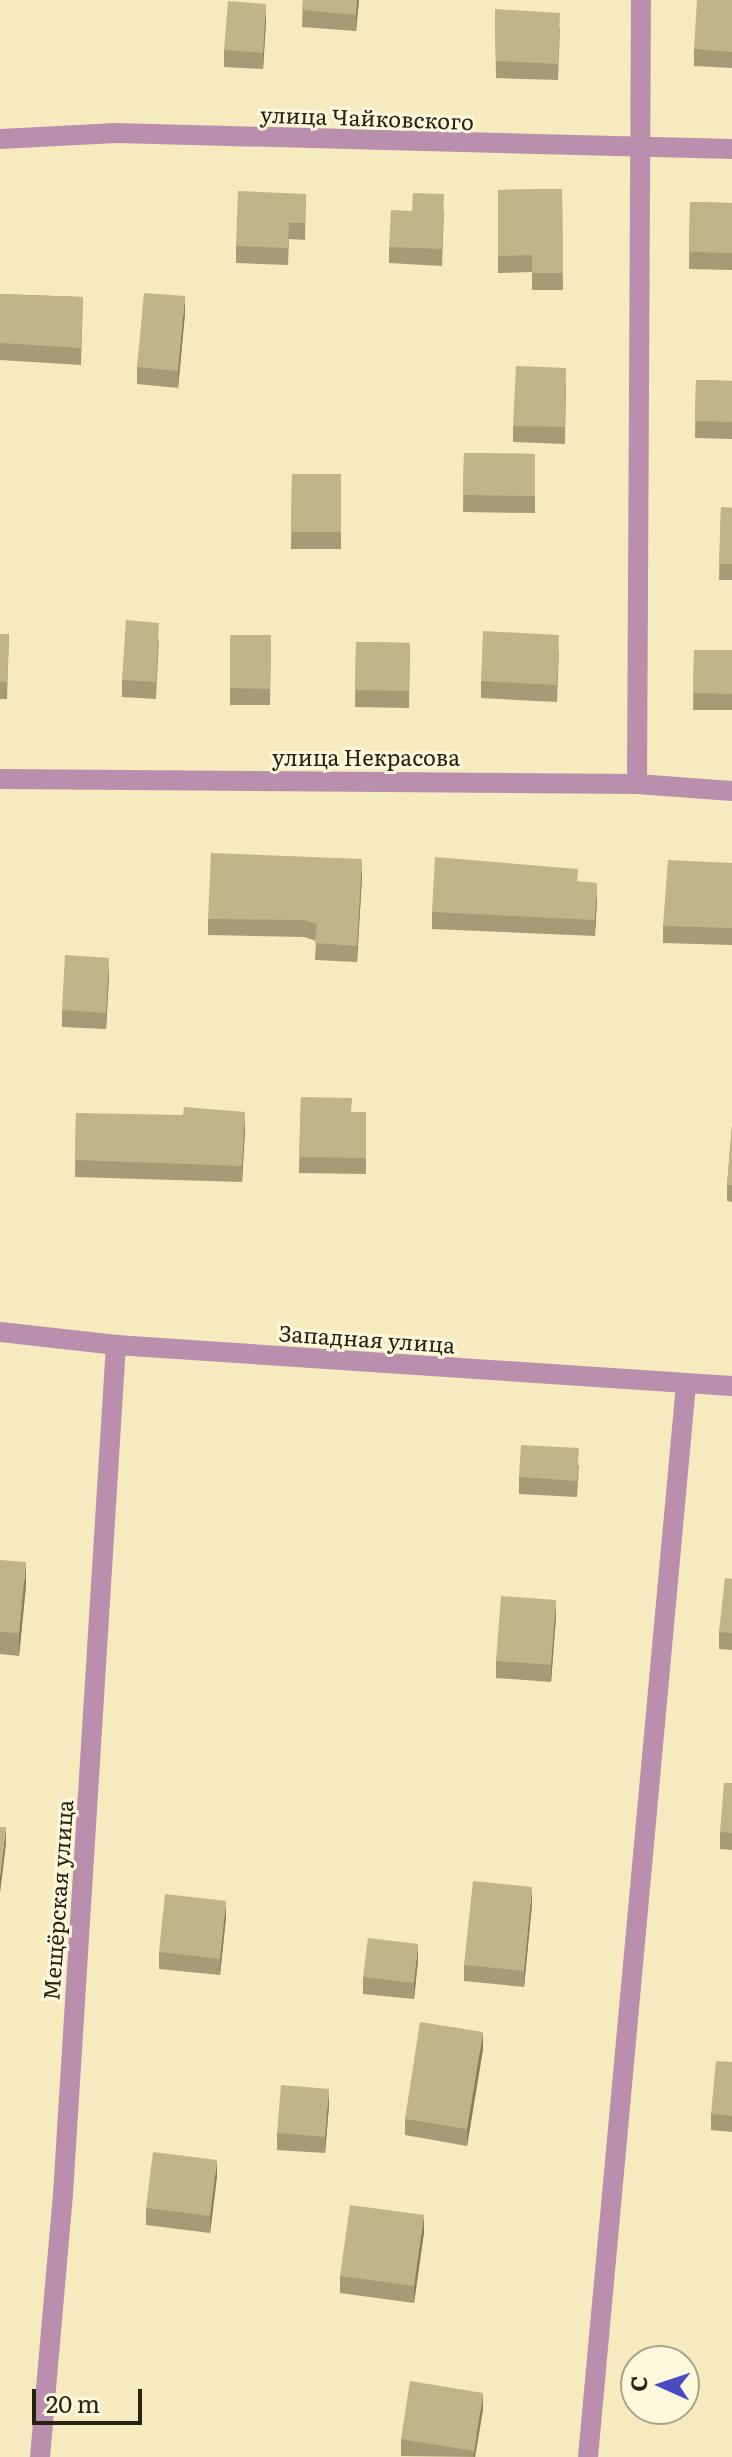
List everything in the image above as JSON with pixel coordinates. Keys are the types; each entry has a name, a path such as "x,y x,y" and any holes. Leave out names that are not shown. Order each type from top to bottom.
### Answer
{"street":[{"path":"637,784 644,149 641,0"},
{"name":"улица Чайковского","path":"0,139 116,133 732,149"},
{"name":"улица Некрасова","path":"0,779 637,784 732,791"},
{"name":"Западная улица","path":"0,1332 116,1345 732,1386"},
{"name":"Мещёрская улица","path":"40,2457 63,2194 116,1345"},
{"path":"588,2457 686,1384"}],"building":[{"path":"303,0 357,0 356,15 302,10"},
{"path":"697,0 732,0 732,52 694,49"},
{"path":"228,1 266,4 263,53 224,50"},
{"path":"495,9 560,13 558,64 496,61"},
{"path":"562,189 563,273 532,273 532,255 498,256 498,190"},
{"path":"238,191 306,194 305,223 289,223 288,248 236,246"},
{"path":"413,193 444,194 442,249 389,247 391,210 412,211"},
{"path":"690,202 732,203 732,253 689,252"},
{"path":"144,293 185,296 178,371 137,367"},
{"path":"0,294 83,297 81,348 0,343"},
{"path":"516,366 566,368 565,427 513,426"},
{"path":"696,380 732,381 732,422 695,421"},
{"path":"464,453 535,454 535,496 463,495"},
{"path":"292,474 341,474 341,532 291,532"},
{"path":"721,507 732,508 732,564 719,564"},
{"path":"126,620 159,623 156,682 122,680"},
{"path":"483,631 559,635 557,685 481,681"},
{"path":"0,634 9,634 7,682 0,682"},
{"path":"230,635 271,635 270,689 230,688"},
{"path":"356,642 410,643 409,691 355,690"},
{"path":"694,650 732,650 732,694 693,693"},
{"path":"211,853 362,859 357,946 315,943 317,924 304,920 208,919"},
{"path":"435,857 578,869 577,881 597,883 595,920 432,912"},
{"path":"668,860 732,863 732,928 663,926"},
{"path":"65,955 109,958 106,1013 62,1010"},
{"path":"301,1097 352,1098 351,1112 366,1112 366,1158 299,1157"},
{"path":"184,1107 245,1112 242,1166 75,1160 76,1113 183,1115"},
{"path":"732,1126 732,1185 727,1185"},
{"path":"521,1445 579,1448 577,1481 519,1477"},
{"path":"0,1560 26,1562 19,1633 0,1632"},
{"path":"725,1578 732,1579 732,1633 719,1632"},
{"path":"501,1596 556,1600 551,1665 496,1661"},
{"path":"724,1783 732,1783 732,1833 720,1832"},
{"path":"0,1827 6,1827 0,1876"},
{"path":"473,1881 532,1887 524,1971 464,1965"},
{"path":"165,1894 226,1901 220,1959 159,1952"},
{"path":"368,1938 418,1944 414,1983 363,1977"},
{"path":"420,2022 483,2032 467,2129 405,2119"},
{"path":"716,2061 732,2062 732,2116 711,2114"},
{"path":"281,2085 329,2089 325,2137 277,2133"},
{"path":"153,2152 217,2160 210,2216 146,2208"},
{"path":"350,2205 424,2215 414,2286 340,2276"},
{"path":"410,2381 483,2393 474,2451 401,2439"}]}
